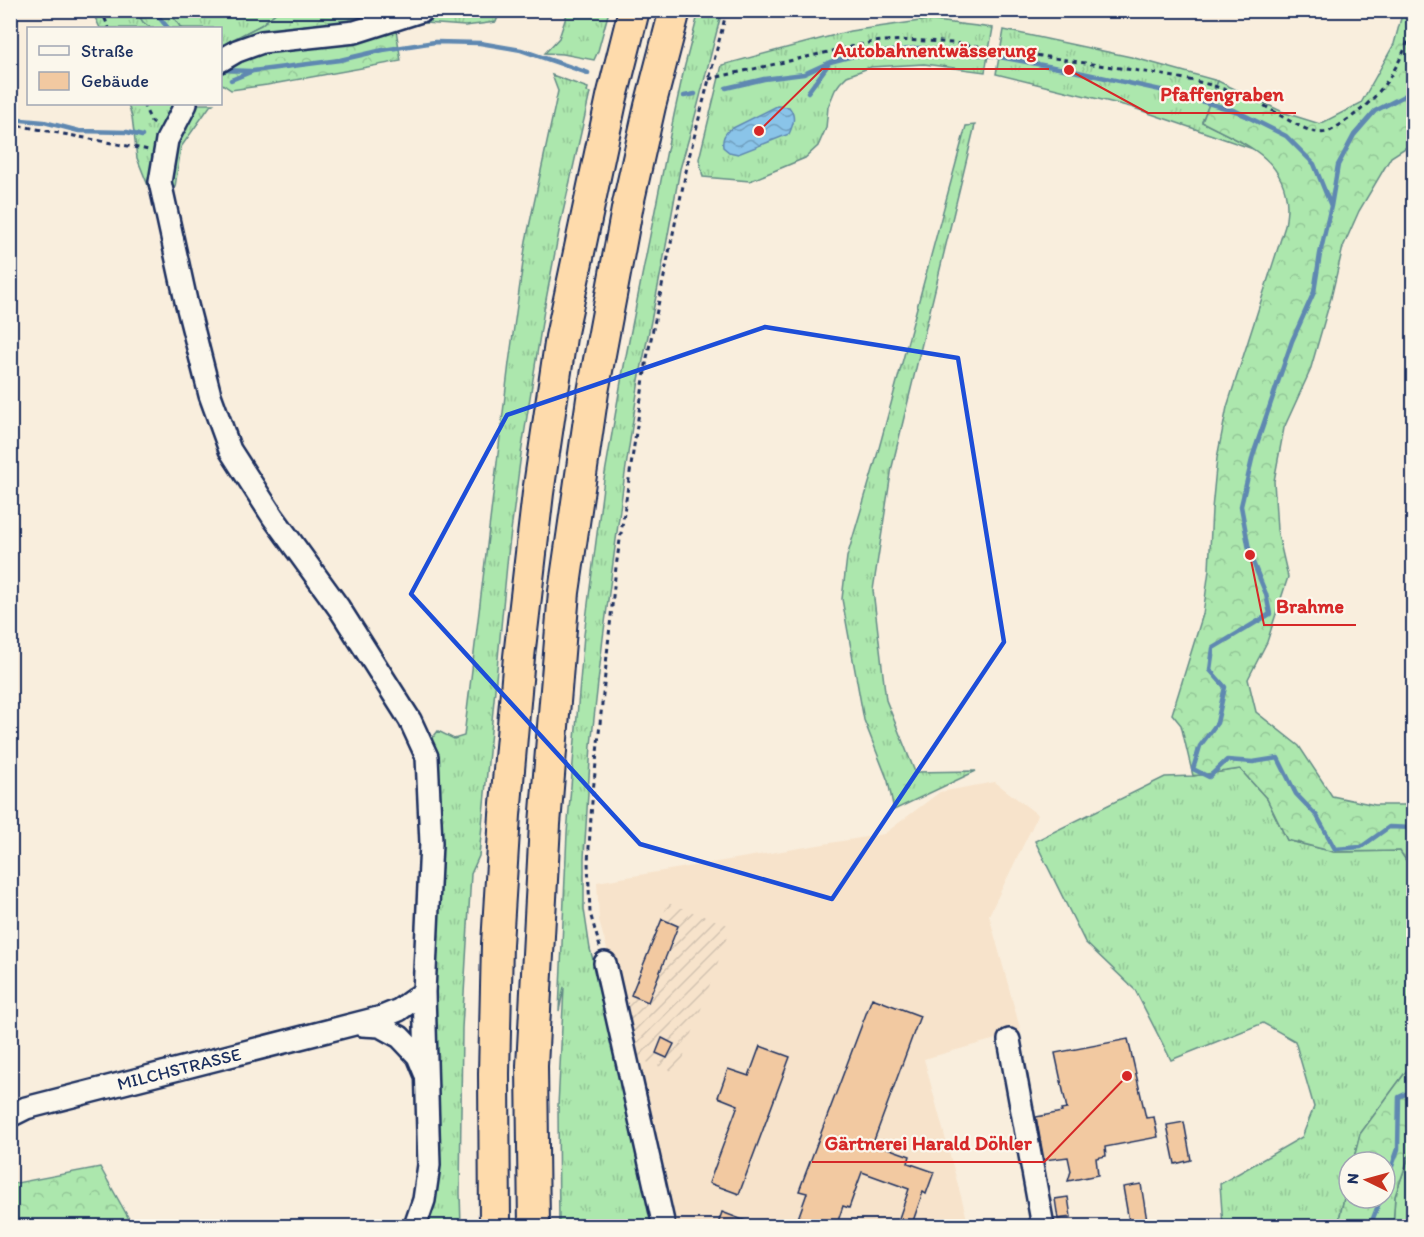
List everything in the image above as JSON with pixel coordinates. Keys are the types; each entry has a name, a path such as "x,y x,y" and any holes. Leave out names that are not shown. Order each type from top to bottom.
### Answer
{"highway":[{"path":"495,1227 494,1074 497,944 505,815 519,657 538,493 561,337 620,61 634,10"},
{"path":"534,1227 532,1066 545,824 564,592 593,392 628,204 675,10"}],"street":[{"path":"222,60 237,51 262,42 355,32 424,10"},
{"path":"185,105 167,140 160,182 186,301 210,395 230,450 273,517 339,608 410,720 428,757 431,843 424,992 429,1165 424,1200 415,1227"},
{"path":"605,963 664,1227"},
{"name":"MILCHSTRASSE","path":"10,1116 26,1108 382,1017 399,1010 424,992"},
{"name":"MILCHSTRASSE","path":"349,1025 380,1026 400,1037 418,1056 426,1076"},
{"path":"1009,1040 1043,1227"}],"path":[{"path":"101,10 109,27"},
{"path":"605,963 590,913 588,862 616,567 647,358 689,157 727,10"},
{"path":"710,79 873,42 926,41 1018,52 1211,85 1257,102 1311,132 1322,133 1330,132 1374,99 1398,65 1413,26"},
{"path":"10,127 21,126 165,153"}],"highlighted area":[{"path":"765,327 958,358 1004,642 832,899 640,844 411,594 507,415"}],"shaded area":[{"path":"995,782 1038,815 989,915 1021,1032 924,1059 969,1226 670,1226 616,981 599,921 597,882 884,834 940,792"},
{"path":"668,903 731,926 678,1073 635,1058 623,1017"}],"green space":[{"path":"92,11 136,11 143,22 150,27 100,27"},
{"path":"136,11 169,11 180,27 150,27 143,22"},
{"path":"169,11 278,11 261,25 222,45 222,27 180,27"},
{"path":"278,11 393,11 401,61 231,90 222,84 222,45 261,25"},
{"path":"446,11 500,11 496,22 465,26 411,22"},
{"path":"568,11 609,11 594,60 545,53 559,38"},
{"path":"699,11 722,11 680,169 639,380 603,638 591,745 584,858 584,909 590,949 658,1226 559,1226 558,1106 564,987 559,1011 567,833 584,635 604,479 622,376 674,115"},
{"path":"1403,11 1413,11 1413,143 1391,157 1359,211 1343,247 1310,371 1284,428 1274,481 1277,530 1288,577 1267,642 1248,679 1256,712 1299,746 1332,796 1375,805 1413,805 1413,871 1400,851 1334,852 1287,840 1267,799 1240,769 1193,776 1181,725 1172,714 1203,614 1209,570 1217,458 1227,407 1285,226 1287,209 1285,190 1279,175 1270,163 1245,144 1202,122 1218,81 1285,113 1320,124 1361,103 1394,44"},
{"path":"927,20 993,28 985,72 924,64 871,67 847,76 840,83 828,107 826,128 818,146 805,158 750,181 703,177 699,159 722,65 850,31"},
{"path":"1004,30 1131,57 1218,81 1202,122 1259,151 1131,107 996,74"},
{"path":"552,75 588,88 587,92 590,93 561,221 521,454 508,554 479,856 471,874 462,1028 461,1226 422,1226 434,1146 435,759 431,740 438,731 454,739 464,736 526,241 558,91"},
{"path":"128,105 212,105 181,147 175,187 151,193 137,158"},
{"path":"975,125 892,467 873,590 886,700 915,772 976,771 894,810 888,781 864,720 842,599 847,557 875,463 966,126"},
{"path":"1240,769 1267,799 1287,840 1334,852 1400,851 1413,871 1413,1062 1360,1134 1356,1150 1337,1150 1337,1210 1341,1210 1340,1226 1223,1226 1220,1184 1302,1137 1314,1107 1295,1041 1263,1023 1171,1060 1135,990 1085,942 1035,841 1165,777 1193,776"},
{"path":"1413,1062 1413,1145 1397,1190 1397,1150 1356,1150 1360,1134"},
{"path":"1413,1145 1413,1226 1393,1226 1394,1210 1397,1210 1397,1190"},
{"path":"100,1167 133,1226 11,1226 11,1184"},
{"path":"1341,1210 1394,1210 1393,1226 1340,1226"}],"water":[{"path":"777,106 789,107 793,113 793,123 789,134 738,154 729,152 723,147 723,138 729,130"}],"building":[{"path":"662,919 678,926 648,1002 631,995"},
{"path":"872,998 920,1016 873,1143 910,1156 908,1163 934,1172 926,1194 923,1192 911,1227 896,1227 909,1189 862,1172 849,1208 843,1206 836,1227 795,1227 807,1193 799,1191"},
{"path":"662,1038 674,1044 667,1058 656,1053"},
{"path":"1128,1039 1146,1118 1154,1117 1158,1137 1105,1147 1106,1156 1096,1158 1098,1175 1068,1181 1071,1171 1068,1157 1044,1160 1036,1117 1067,1109 1055,1053"},
{"path":"760,1046 790,1057 739,1194 709,1183 738,1105 718,1097 728,1069 749,1076"},
{"path":"1184,1122 1191,1160 1175,1164 1167,1125"},
{"path":"1141,1184 1148,1227 1130,1227 1123,1187"},
{"path":"1068,1197 1071,1217 1058,1219 1055,1199"},
{"path":"722,1212 756,1225 756,1227 717,1227"}],"waterway":[{"path":"153,10 167,27"},
{"path":"231,80 253,71 340,60 383,50 435,42 480,43 521,50 588,73"},
{"path":"726,88 764,79 804,74 830,62 853,56 918,48 994,56 1069,70 1165,91 1236,111 1286,136 1314,164 1331,206"},
{"path":"808,92 828,65"},
{"path":"222,70 251,71"},
{"path":"1414,93 1375,111 1354,135 1338,165 1314,292 1292,341 1253,455 1241,506 1250,555 1266,594 1270,614 1213,648 1210,670 1225,687 1217,723 1200,746 1193,769 1209,777 1227,760 1253,762 1278,758 1296,794 1317,816 1335,849 1361,847 1389,827 1414,828"},
{"path":"684,96 695,94"},
{"path":"10,119 44,122 79,131 127,132 142,136"},
{"path":"1397,1152 1399,1097 1414,1090"},
{"path":"1370,1226 1376,1210"}],"place":[{"name":"Pfaffengraben","path":"1069,70"},
{"name":"Autobahnentwässerung","path":"759,131"},
{"name":"Brahme","path":"1250,555"},
{"name":"Gärtnerei Harald Döhler","path":"1127,1076"}]}
